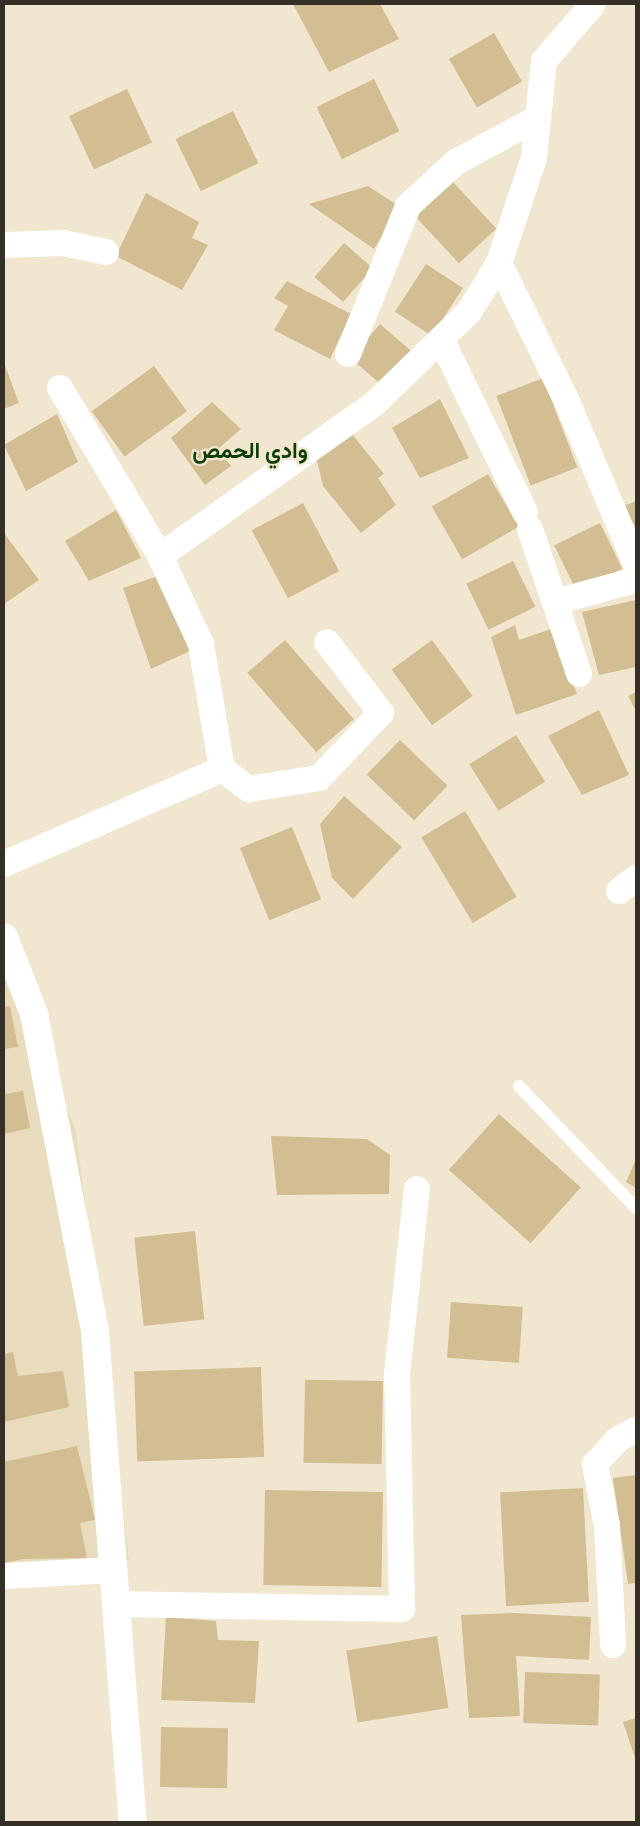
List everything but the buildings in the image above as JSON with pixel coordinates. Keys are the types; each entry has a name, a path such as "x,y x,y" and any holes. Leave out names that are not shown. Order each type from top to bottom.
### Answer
{"street":[{"path":"160,556 374,404 468,312 500,263 534,158 544,61 593,4"},
{"path":"348,354 408,206 456,162 538,118"},
{"path":"4,245 63,243 106,252"},
{"path":"500,263 565,397 636,564"},
{"path":"441,339 528,520 579,674"},
{"path":"60,388 160,556 201,644 222,769 249,789 319,778 381,713 327,642"},
{"path":"555,602 636,580"},
{"path":"4,864 222,769"},
{"path":"4,937 34,1014 95,1332 133,1822"},
{"path":"115,1604 402,1609 397,1375 417,1189"},
{"path":"613,1645 607,1526 595,1464 618,1439 636,1430"},
{"path":"4,1576 113,1570"}],"lane":[{"path":"519,1086 636,1208"}],"shaded area":[{"path":"4,966 76,1130 129,1560 4,1575"}],"district":[{"name":"وادي الحمص","path":"250,451"}]}
